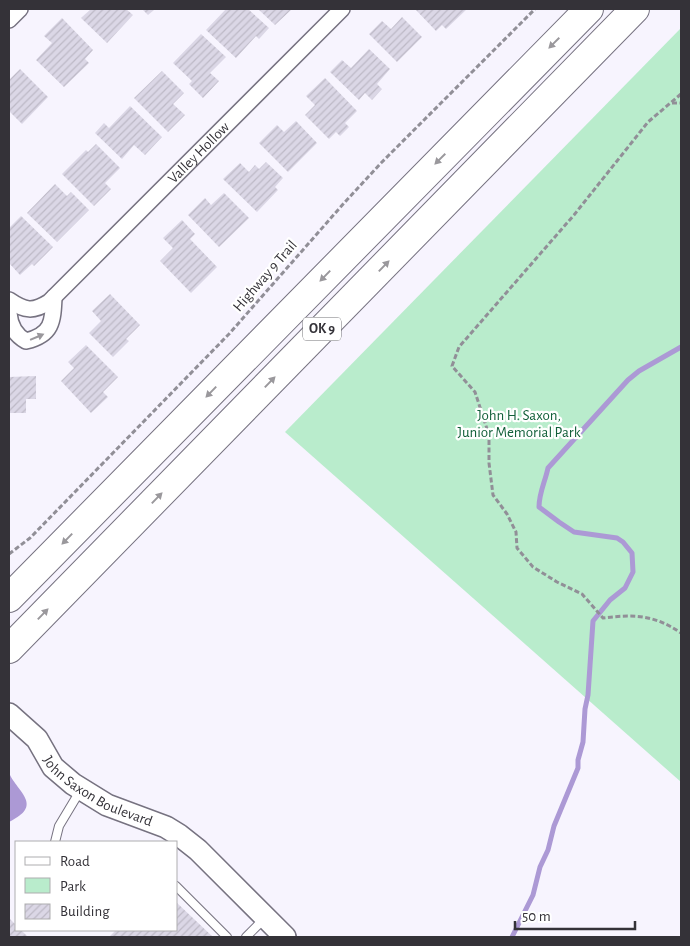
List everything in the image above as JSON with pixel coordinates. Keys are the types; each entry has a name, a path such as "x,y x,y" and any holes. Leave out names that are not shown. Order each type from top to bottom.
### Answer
{"highway":[{"name":"OK 9","path":"9,598 589,9"},
{"name":"OK 9","path":"9,649 636,9"}],"street":[{"path":"9,20 20,9"},
{"name":"Valley Hollow","path":"9,300 26,309 33,310 54,298 342,9"},
{"path":"9,313 15,332 20,338 26,341 39,338 50,326 54,312 54,298"},
{"name":"John Saxon Boulevard","path":"9,714 37,739 53,767 81,789 107,805 165,831 179,835 198,850 285,937"}],"lane":[{"path":"55,841 59,826 81,789"},
{"path":"178,888 227,937"},
{"path":"246,937 265,917"}],"path":[{"name":"Highway 9 Trail","path":"9,554 30,538 229,334 344,202 535,9"},
{"path":"681,94 648,122 574,215 459,347 452,366 475,392 489,435 489,462 493,494 507,514 516,532 517,548 533,567 557,582 582,594 603,618 629,615 653,619 666,623 681,633"},
{"path":"671,103 681,103"}],"green space":[{"name":"John H. Saxon, Junior Memorial Park","path":"681,28 681,782 285,432"}],"shaded area":[{"path":"9,773 26,799 27,804 25,810 19,816 9,822"}],"building":[{"path":"91,9 126,9 133,15 107,43 81,18"},
{"path":"142,9 155,9 148,15"},
{"path":"226,9 248,9 269,28 259,39 256,36 236,58 206,30"},
{"path":"258,9 292,9 275,25"},
{"path":"415,9 467,9 446,29 442,25 436,31"},
{"path":"402,17 422,37 397,62 369,34 382,21 391,29"},
{"path":"62,18 93,50 85,59 89,63 64,87 36,60 52,43 44,36"},
{"path":"201,34 226,57 210,73 219,81 203,98 189,84 192,81 173,63"},
{"path":"369,49 390,69 377,84 382,89 372,100 365,93 359,100 330,72 342,60 351,68"},
{"path":"20,69 48,97 22,124 9,111 9,80"},
{"path":"162,71 184,93 173,104 185,115 168,132 134,98"},
{"path":"325,78 357,111 345,123 349,127 340,136 336,132 329,139 305,115 315,105 306,96"},
{"path":"130,106 162,137 145,155 134,145 122,159 95,133 104,123 109,128"},
{"path":"296,121 317,143 288,172 259,143 277,125 284,132"},
{"path":"96,144 120,168 105,183 111,189 94,206 62,174 86,150 88,152"},
{"path":"266,162 283,178 275,187 278,190 257,212 223,179 240,163 249,172 255,165 259,169"},
{"path":"55,184 67,196 71,192 89,210 57,242 27,213"},
{"path":"224,193 249,218 219,247 188,215 205,198 211,205"},
{"path":"21,216 53,247 34,266 32,264 20,275 9,263 9,228"},
{"path":"182,220 195,234 190,239 217,267 191,293 160,261 173,248 163,238"},
{"path":"110,294 140,325 126,339 129,341 113,357 89,333 101,321 92,311"},
{"path":"86,345 118,377 103,392 108,397 91,413 61,381 74,368 68,362"},
{"path":"36,376 36,399 26,399 26,413 9,413 9,377"},
{"path":"178,904 213,937 109,937 115,931 178,931"},
{"path":"9,918 15,924 15,931 22,931 28,937 9,937"}],"waterway":[{"path":"512,937 533,895 554,826 578,768 588,695 593,621 610,600 625,588 633,572 632,553 623,542 617,538 574,532 539,507 542,488 548,468 628,380 639,371 681,347"}]}
